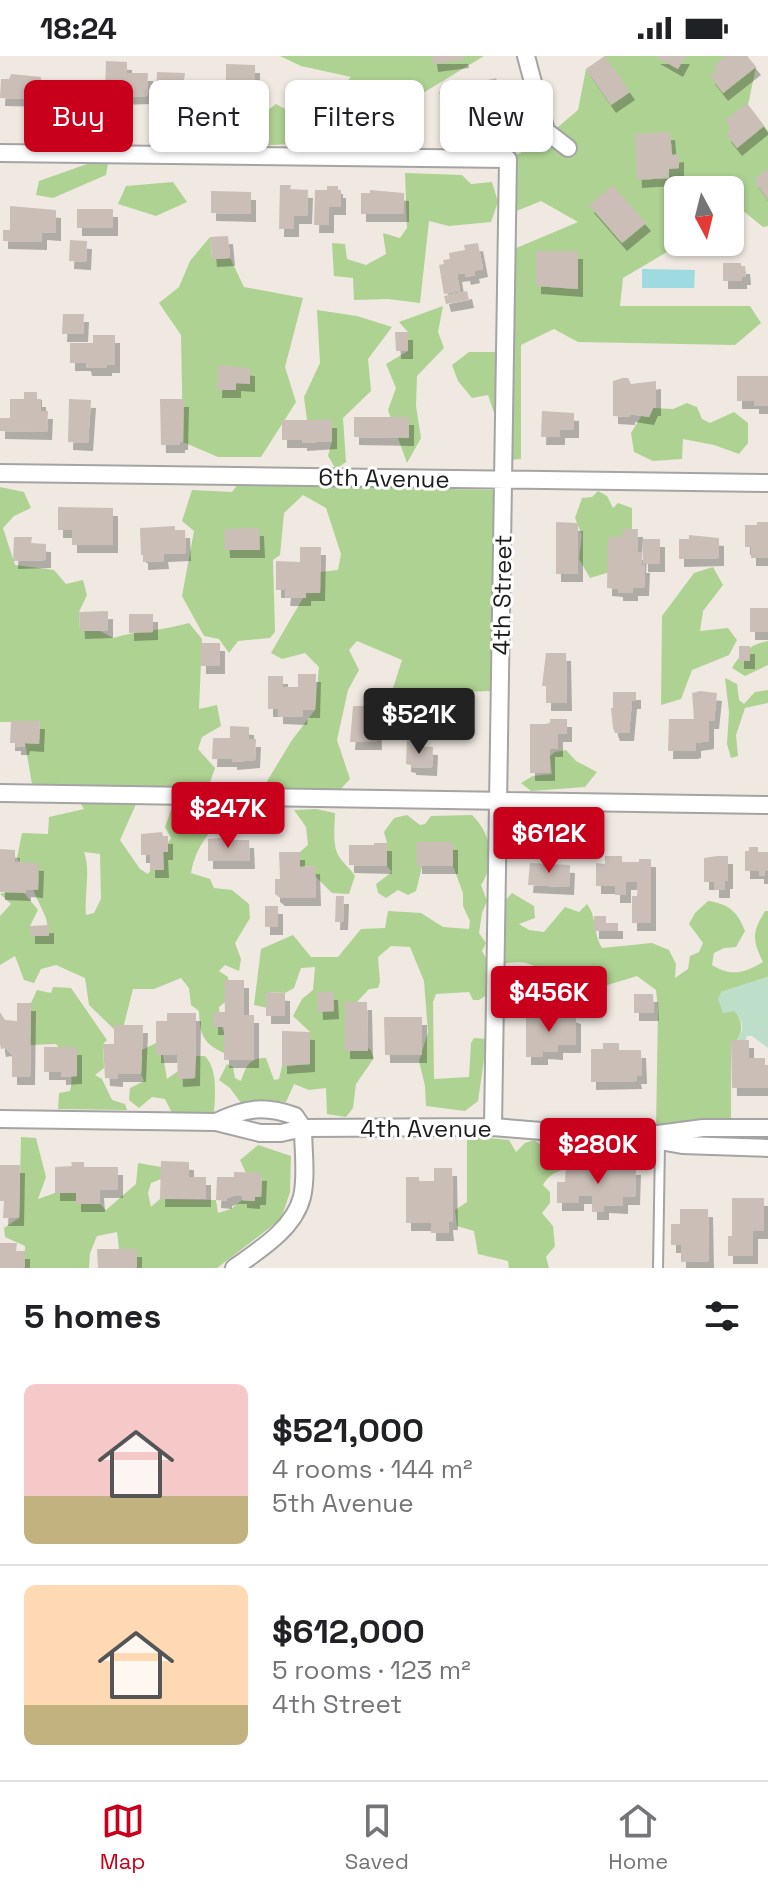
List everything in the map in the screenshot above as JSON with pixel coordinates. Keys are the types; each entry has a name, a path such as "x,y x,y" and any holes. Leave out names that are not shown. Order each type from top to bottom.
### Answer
{"street":[{"path":"526,56 546,131 568,148"},
{"name":"4th Street","path":"0,153 508,159 493,1127"},
{"name":"6th Avenue","path":"0,473 768,483"},
{"path":"0,793 768,805"},
{"name":"4th Avenue","path":"216,1122 239,1111 266,1109 295,1116 303,1128"},
{"name":"4th Avenue","path":"0,1119 216,1122 260,1133 281,1133 303,1128 493,1127 768,1148"},
{"path":"234,1268 268,1243 296,1212 303,1196 303,1128"},
{"path":"742,1146 743,1128"},
{"name":"4th Avenue","path":"652,1140 678,1130 768,1128"}],"lane":[{"path":"652,1140 658,1268"}],"green space":[{"path":"280,56 484,56 424,92 424,80 348,80 351,77 301,66"},
{"path":"605,56 747,56 756,67 748,105 768,131 768,226 763,227 744,212 744,176 664,176 664,254 623,278 620,306 750,306 761,323 735,345 578,342 554,329 521,345 521,459 510,460 488,395 472,398 458,381 452,365 469,352 499,352 507,252 578,222 541,201 507,215 508,159 522,152 553,152 553,131 578,110 586,69"},
{"path":"276,104 285,109 285,144 269,145 269,109"},
{"path":"87,164 108,164 106,175 53,198 36,195 39,181"},
{"path":"405,173 462,175 471,184 492,182 498,202 491,222 449,226 429,221 420,303 388,299 354,300 353,278 334,276 332,243 345,244 347,259 366,265 386,254 383,233 400,238 407,228"},
{"path":"173,182 187,202 156,216 118,204 126,186"},
{"path":"210,237 212,259 230,258 244,287 303,298 285,367 296,402 261,457 218,457 183,442 181,335 159,303 179,287 190,261"},
{"path":"443,306 438,332 444,348 417,376 416,406 421,438 407,463 388,410 396,388 386,364 408,351 408,332 399,322"},
{"path":"317,310 357,316 392,327 368,359 371,391 343,418 346,462 336,469 328,456 332,420 307,420 304,397 320,363"},
{"path":"687,403 697,407 702,419 710,423 734,412 748,423 748,443 739,454 683,439 682,459 653,461 634,452 631,433 642,415 649,417 653,408 673,409"},
{"path":"238,484 494,490 491,691 412,689 413,722 398,725 384,716 402,660 357,641 349,650 359,670 348,690 337,740 350,779 337,793 271,790 266,783 315,710 319,667 305,653 282,659 271,653 320,572 338,570 341,554 326,508 303,495 284,513 280,555 273,560 275,632 270,638 238,641 229,653 219,639 204,636 182,596 194,531 182,521 192,490 232,492"},
{"path":"0,487 24,492 31,508 14,516 3,528 15,565 54,570 66,584 83,580 87,595 79,612 80,631 100,631 113,638 189,623 202,639 199,709 217,705 221,726 202,737 198,749 215,768 207,791 137,802 120,840 140,869 148,874 171,838 165,827 171,810 195,806 218,823 200,846 191,873 210,879 214,888 232,890 249,904 250,918 235,943 241,959 239,971 225,965 219,971 228,977 230,998 219,1007 220,1023 230,1046 224,1053 204,1037 199,1011 191,1005 189,988 181,978 154,989 133,989 121,1036 89,1005 85,978 56,965 41,969 34,983 24,980 15,956 0,965 0,916 11,904 0,894 20,888 38,910 30,926 30,936 49,935 29,871 17,858 22,833 48,834 49,817 84,809 72,789 32,784 25,743 39,743 40,722 0,722","holes":["84,852 100,854 101,899 94,913 86,915 87,867"]},
{"path":"598,491 607,496 613,508 618,503 632,508 632,529 617,570 590,578 579,559 582,535 575,518 582,498 592,497"},
{"path":"713,567 723,585 703,611 700,631 728,628 737,640 729,655 692,670 681,699 661,705 662,616 694,573"},
{"path":"768,641 768,665 745,676 732,668 747,650"},
{"path":"725,678 737,684 739,700 744,704 755,692 768,690 768,703 745,708 736,735 738,756 731,758 727,744 729,712"},
{"path":"566,750 576,761 597,772 585,787 531,791 521,783 533,776 552,774 550,756"},
{"path":"316,809 335,813 336,850 355,876 349,894 332,893 315,876 315,866 300,867 300,852 308,845 306,827 294,810"},
{"path":"407,815 420,825 431,816 472,815 484,831 490,848 489,867 481,885 487,901 479,933 486,943 482,951 486,958 488,994 473,1000 469,992 436,994 433,1002 434,1079 469,1077 471,1043 474,1038 487,1039 478,1101 465,1111 426,1106 419,1061 428,1032 424,981 410,947 391,946 378,957 378,988 369,989 357,1002 345,1003 345,1036 348,1042 370,1049 374,1058 356,1084 353,1108 346,1117 327,1114 326,1088 309,1090 294,1084 286,1102 241,1103 230,1088 219,1080 227,1064 233,1067 235,1078 241,1081 246,1068 255,1059 266,1058 274,1080 279,1079 282,1066 310,1063 310,1032 293,1016 302,999 313,990 315,967 301,968 294,988 285,993 270,992 268,1008 254,1005 261,949 293,935 311,957 338,957 361,929 385,928 388,911 421,913 443,927 469,929 463,893 453,866 434,843 425,855 416,891 408,895 398,890 386,898 378,893 376,884 392,872 387,866 384,832 394,818"},
{"path":"512,893 534,906 535,918 519,924 529,930 544,932 565,907 579,912 587,904 602,948 652,943 669,950 676,964 675,978 688,969 690,956 699,952 703,943 689,924 708,901 731,910 745,931 736,947 714,953 712,965 732,972 744,971 763,962 755,936 761,918 768,911 768,977 721,992 738,1015 741,1027 737,1040 731,1041 731,1121 656,1130 656,990 637,976 601,987 600,997 604,1005 597,1014 588,1008 590,1000 584,990 568,985 555,968 540,970 524,963 505,963 502,904"},
{"path":"768,977 768,1048 752,1036 737,1040 742,1028 741,1021 734,1011 723,1013 718,999 721,992"},
{"path":"53,987 71,988 107,1040 103,1044 104,1068 95,1075 102,1079 112,1100 125,1104 127,1110 58,1109 59,1093 70,1091 71,1071 67,1060 56,1044 30,1045 31,1003 37,990 51,993"},
{"path":"156,1043 157,1055 163,1055 167,1079 178,1071 195,1070 196,1056 205,1056 214,1075 214,1113 173,1115 165,1099 152,1097 139,1108 129,1100 130,1088 144,1081 141,1074 142,1050"},
{"path":"467,1136 509,1140 516,1152 525,1143 534,1140 544,1147 549,1158 559,1154 566,1142 580,1144 585,1155 597,1159 597,1168 560,1171 543,1185 550,1192 550,1203 542,1213 553,1226 555,1246 546,1257 549,1268 509,1268 508,1261 478,1254 474,1231 457,1226 455,1210 467,1202"},
{"path":"21,1137 36,1138 46,1177 38,1199 55,1193 76,1193 77,1204 100,1204 106,1210 136,1184 138,1163 161,1167 161,1179 151,1183 148,1193 151,1207 160,1199 216,1200 218,1213 231,1209 242,1200 254,1201 255,1197 261,1197 262,1173 246,1173 240,1160 258,1145 291,1156 290,1192 281,1219 217,1268 137,1268 137,1249 119,1249 117,1232 97,1236 90,1253 89,1268 25,1268 25,1246 5,1237 4,1228 19,1218"}],"water":[{"path":"642,269 695,270 694,288 642,288"}],"building":[{"path":"432,56 463,56 464,60 433,64"},
{"path":"605,56 630,92 611,105 586,69"},
{"path":"655,56 685,56 678,69"},
{"path":"726,56 747,56 756,67 723,93 710,76 717,71 714,66"},
{"path":"106,61 127,62 127,73 148,73 147,96 133,96 133,80 105,80"},
{"path":"226,64 255,65 255,80 226,80"},
{"path":"157,72 185,73 184,80 157,80"},
{"path":"11,74 41,77 41,80 24,80 24,99 0,98 1,79 9,79"},
{"path":"747,103 764,126 737,148 726,134 731,129 725,120"},
{"path":"670,132 672,155 679,154 679,168 669,169 669,176 664,178 637,180 635,134"},
{"path":"768,168 768,200 754,180"},
{"path":"280,185 308,190 307,216 294,216 294,229 279,229"},
{"path":"613,185 646,223 622,243 589,205"},
{"path":"327,186 338,186 341,190 341,207 329,207 329,225 314,225 315,190 327,190"},
{"path":"370,190 404,193 404,214 361,214 361,193 370,193"},
{"path":"211,191 251,192 251,214 211,213"},
{"path":"10,206 56,210 56,233 42,232 42,242 3,241 3,230 10,230"},
{"path":"77,209 113,209 113,228 77,228"},
{"path":"228,236 230,258 212,259 210,237"},
{"path":"70,240 87,241 86,262 69,261"},
{"path":"478,243 483,269 466,277 465,273 457,274 460,291 444,294 439,265 444,264 443,260 450,259 449,253 465,250 464,245"},
{"path":"536,251 578,251 578,289 536,286"},
{"path":"723,263 741,263 745,266 746,277 742,277 742,281 723,281"},
{"path":"467,291 469,300 446,304 444,296"},
{"path":"63,314 84,314 83,334 62,334"},
{"path":"395,332 408,332 408,351 396,351"},
{"path":"93,335 115,335 115,365 87,368 86,363 70,363 70,343 93,343"},
{"path":"218,365 250,368 250,384 236,383 236,390 217,390"},
{"path":"737,376 768,376 768,406 754,406 754,401 737,401"},
{"path":"628,378 631,384 656,381 656,408 649,417 630,414 630,417 613,416 613,381"},
{"path":"24,392 37,392 37,399 41,399 41,411 48,411 47,432 0,431 0,418 10,418 10,399 24,399"},
{"path":"69,399 91,400 88,443 68,442"},
{"path":"160,399 184,399 183,442 180,445 161,445"},
{"path":"542,411 574,413 574,430 560,430 560,437 541,437"},
{"path":"354,417 409,417 409,438 354,437"},
{"path":"282,420 332,420 332,441 302,443 302,440 282,440"},
{"path":"58,507 113,508 113,545 72,545 72,530 58,530"},
{"path":"556,522 578,523 578,574 556,574"},
{"path":"757,522 768,522 768,558 751,558 751,547 745,547 745,525 757,525"},
{"path":"175,526 175,530 185,530 186,553 163,554 164,561 143,562 140,528"},
{"path":"259,528 260,550 225,550 224,529"},
{"path":"623,529 638,529 637,552 642,552 641,565 645,565 644,588 633,588 633,593 618,593 618,589 607,588 608,537 623,537"},
{"path":"689,535 719,538 719,558 679,559 679,539 689,539"},
{"path":"14,537 32,537 31,543 46,544 46,560 13,561"},
{"path":"643,539 660,539 660,564 643,564"},
{"path":"300,547 321,547 320,593 306,593 306,598 285,598 286,590 276,590 276,561 300,562"},
{"path":"750,608 768,608 768,632 750,632"},
{"path":"108,611 108,630 80,631 79,612"},
{"path":"129,614 153,614 153,632 129,633"},
{"path":"201,643 220,643 220,666 201,666"},
{"path":"739,646 750,646 750,661 739,661"},
{"path":"546,653 566,653 567,703 546,703 546,686 542,686"},
{"path":"298,674 316,674 315,710 303,710 302,717 278,716 278,709 268,709 268,676 283,676 283,687 298,687"},
{"path":"432,688 433,721 413,722 412,689"},
{"path":"613,692 636,692 636,701 632,701 629,733 615,733 613,728"},
{"path":"692,693 717,693 714,721 709,721 709,741 696,743 696,750 692,751 668,751 669,719 694,719"},
{"path":"353,706 376,706 377,742 350,742"},
{"path":"550,719 567,719 567,734 558,734 558,749 550,749 550,773 530,773 530,724 550,723"},
{"path":"11,721 40,721 39,744 25,743 24,747 16,747 16,743 10,743"},
{"path":"230,726 249,727 249,739 256,739 255,760 232,762 232,759 212,759 213,738 230,738"},
{"path":"407,740 415,741 415,746 433,747 432,768 406,764"},
{"path":"162,832 163,836 168,836 168,852 163,852 164,870 150,870 150,855 141,855 141,834"},
{"path":"231,837 231,840 249,840 250,861 208,861 208,839"},
{"path":"417,842 453,842 453,866 417,866"},
{"path":"387,843 387,866 349,865 349,845"},
{"path":"749,847 758,847 758,852 768,852 765,876 759,876 759,871 745,871 745,851 749,851"},
{"path":"0,849 15,850 15,862 39,863 38,890 0,892"},
{"path":"279,852 300,852 300,867 315,866 316,898 280,898 275,894 275,879 280,879"},
{"path":"605,856 622,856 622,862 651,859 651,923 632,923 632,896 637,896 638,882 626,882 626,895 615,895 615,886 596,886 596,863 605,864"},
{"path":"728,856 725,890 714,890 714,882 704,882 704,858"},
{"path":"530,863 570,865 569,887 528,885"},
{"path":"336,896 344,896 343,922 335,922"},
{"path":"265,906 278,906 278,927 265,927"},
{"path":"594,916 606,916 606,923 618,923 618,931 594,931"},
{"path":"49,925 49,936 30,936 30,926"},
{"path":"224,980 244,980 244,1015 254,1015 254,1060 224,1060 224,1027 213,1027 213,1012 225,1012"},
{"path":"266,992 285,993 285,1016 266,1016"},
{"path":"317,992 333,992 334,1011 318,1012"},
{"path":"634,994 653,994 654,1013 634,1013"},
{"path":"345,1002 367,1002 368,1051 345,1051"},
{"path":"17,1003 31,1003 30,1077 12,1077 12,1055 6,1048 1,1049 0,1044 0,1012 5,1020 17,1021"},
{"path":"544,1012 548,1018 560,1018 563,1012 576,1016 576,1045 558,1045 558,1052 543,1051 543,1057 526,1057 526,1017 536,1016"},
{"path":"167,1013 196,1013 195,1078 178,1079 177,1055 156,1055 156,1021 167,1021"},
{"path":"384,1017 422,1017 422,1055 385,1055"},
{"path":"114,1025 143,1025 141,1074 118,1074 118,1079 105,1078 103,1044 114,1044"},
{"path":"282,1031 310,1032 310,1064 282,1066"},
{"path":"731,1040 749,1040 749,1058 765,1058 768,1088 732,1088"},
{"path":"603,1043 619,1043 619,1050 641,1050 642,1076 636,1076 637,1081 591,1082 591,1049 603,1049"},
{"path":"44,1047 77,1047 77,1076 61,1077 61,1072 44,1072"},
{"path":"161,1161 189,1162 189,1177 206,1177 206,1199 160,1199"},
{"path":"71,1162 84,1162 84,1167 118,1167 118,1190 99,1190 100,1204 76,1204 76,1193 55,1193 55,1167 72,1166"},
{"path":"603,1164 636,1167 635,1197 623,1197 623,1206 604,1205 604,1212 592,1212 592,1196 579,1196 579,1203 557,1203 557,1182 565,1182 566,1168 603,1168"},
{"path":"0,1165 20,1165 19,1218 3,1218"},
{"path":"434,1168 452,1168 453,1222 448,1222 449,1233 431,1233 431,1223 406,1223 406,1177 434,1181"},
{"path":"234,1172 262,1173 261,1197 255,1197 255,1201 242,1200 242,1196 227,1198 227,1201 216,1200 217,1177 234,1177"},
{"path":"732,1198 764,1198 764,1231 753,1231 753,1256 728,1256 728,1236 732,1236"},
{"path":"680,1209 708,1209 709,1261 681,1262 681,1245 671,1245 671,1224 680,1224"},
{"path":"0,1243 17,1243 16,1251 25,1251 25,1268 0,1268"},
{"path":"97,1249 137,1249 137,1268 98,1268"}]}
